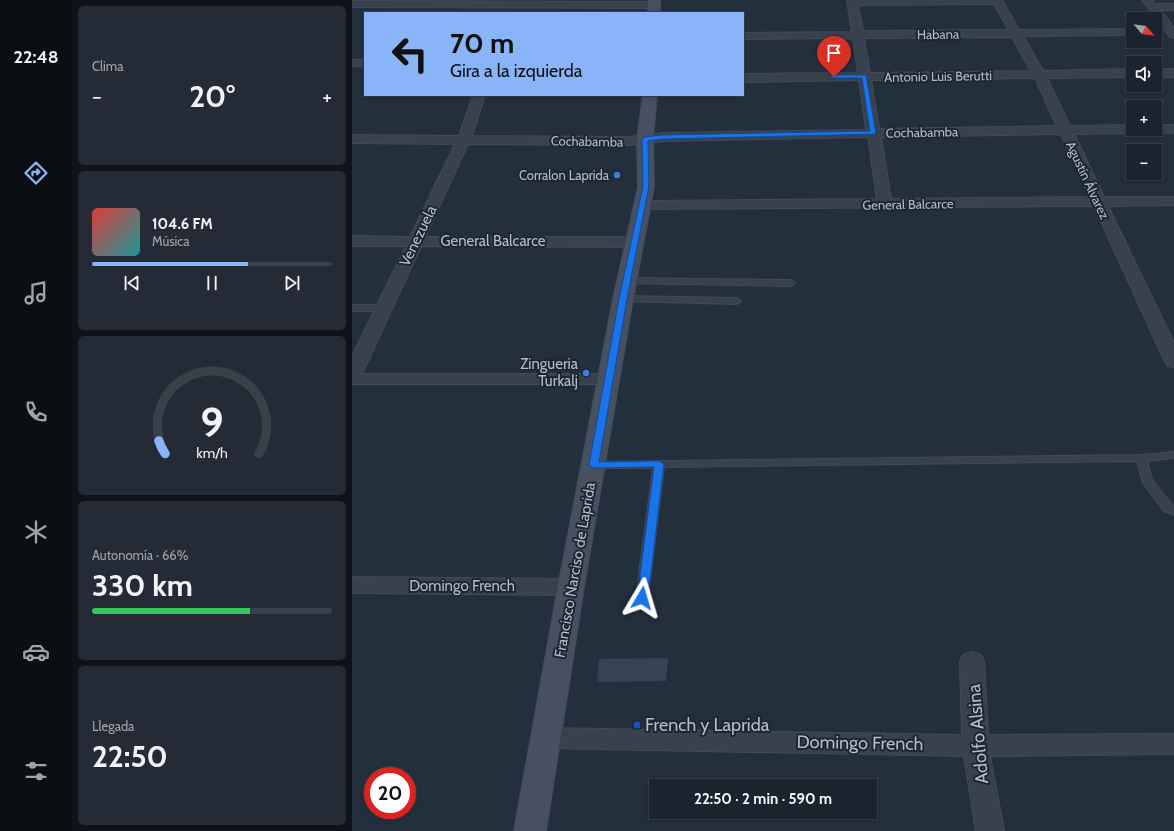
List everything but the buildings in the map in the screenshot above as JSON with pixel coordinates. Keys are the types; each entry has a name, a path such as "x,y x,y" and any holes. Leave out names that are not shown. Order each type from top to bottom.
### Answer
{"main road":[{"name":"Francisco Narciso de Laprida","path":"530,831 625,290 643,205 646,186 645,139 650,96"}],"street":[{"path":"885,204 852,1 997,0"},
{"name":"Agustín Álvarez","path":"997,0 1038,74 1174,362"},
{"path":"352,4 654,6"},
{"path":"1150,4 1174,7"},
{"path":"1150,4 1169,33"},
{"name":"Habana","path":"744,36 1126,32"},
{"path":"352,63 364,63"},
{"name":"Antonio Luis Berutti","path":"744,78 1126,73"},
{"path":"1162,73 1174,73"},
{"name":"Venezuela","path":"352,375 464,139 479,96"},
{"name":"Cochabamba","path":"352,139 629,141 663,137 1126,129"},
{"path":"1162,129 1174,129"},
{"name":"General Balcarce","path":"643,205 1174,201"},
{"name":"General Balcarce","path":"352,240 634,242"},
{"path":"352,379 610,379"},
{"name":"Domingo French","path":"352,585 572,587"},
{"name":"Adolfo Alsina","path":"972,661 975,746 990,831"},
{"name":"Domingo French","path":"547,738 975,746 1174,744"}],"lane":[{"path":"625,290 791,283"},
{"path":"625,290 737,300"},
{"path":"352,308 384,308"},
{"path":"594,465 1141,458 1174,455"},
{"path":"1141,458 1147,481 1168,508 1174,511"},
{"path":"642,598 659,464"}],"place":[{"name":"Corralon Laprida","path":"617,175"},
{"name":"Zingueria Turkalj","path":"586,373"},
{"name":"French y Laprida","path":"637,725"}],"route":[{"path":"642,598 659,464 594,465 623,299 636,231 641,217 646,186 645,139 663,137 874,133 864,76 834,77"}]}
